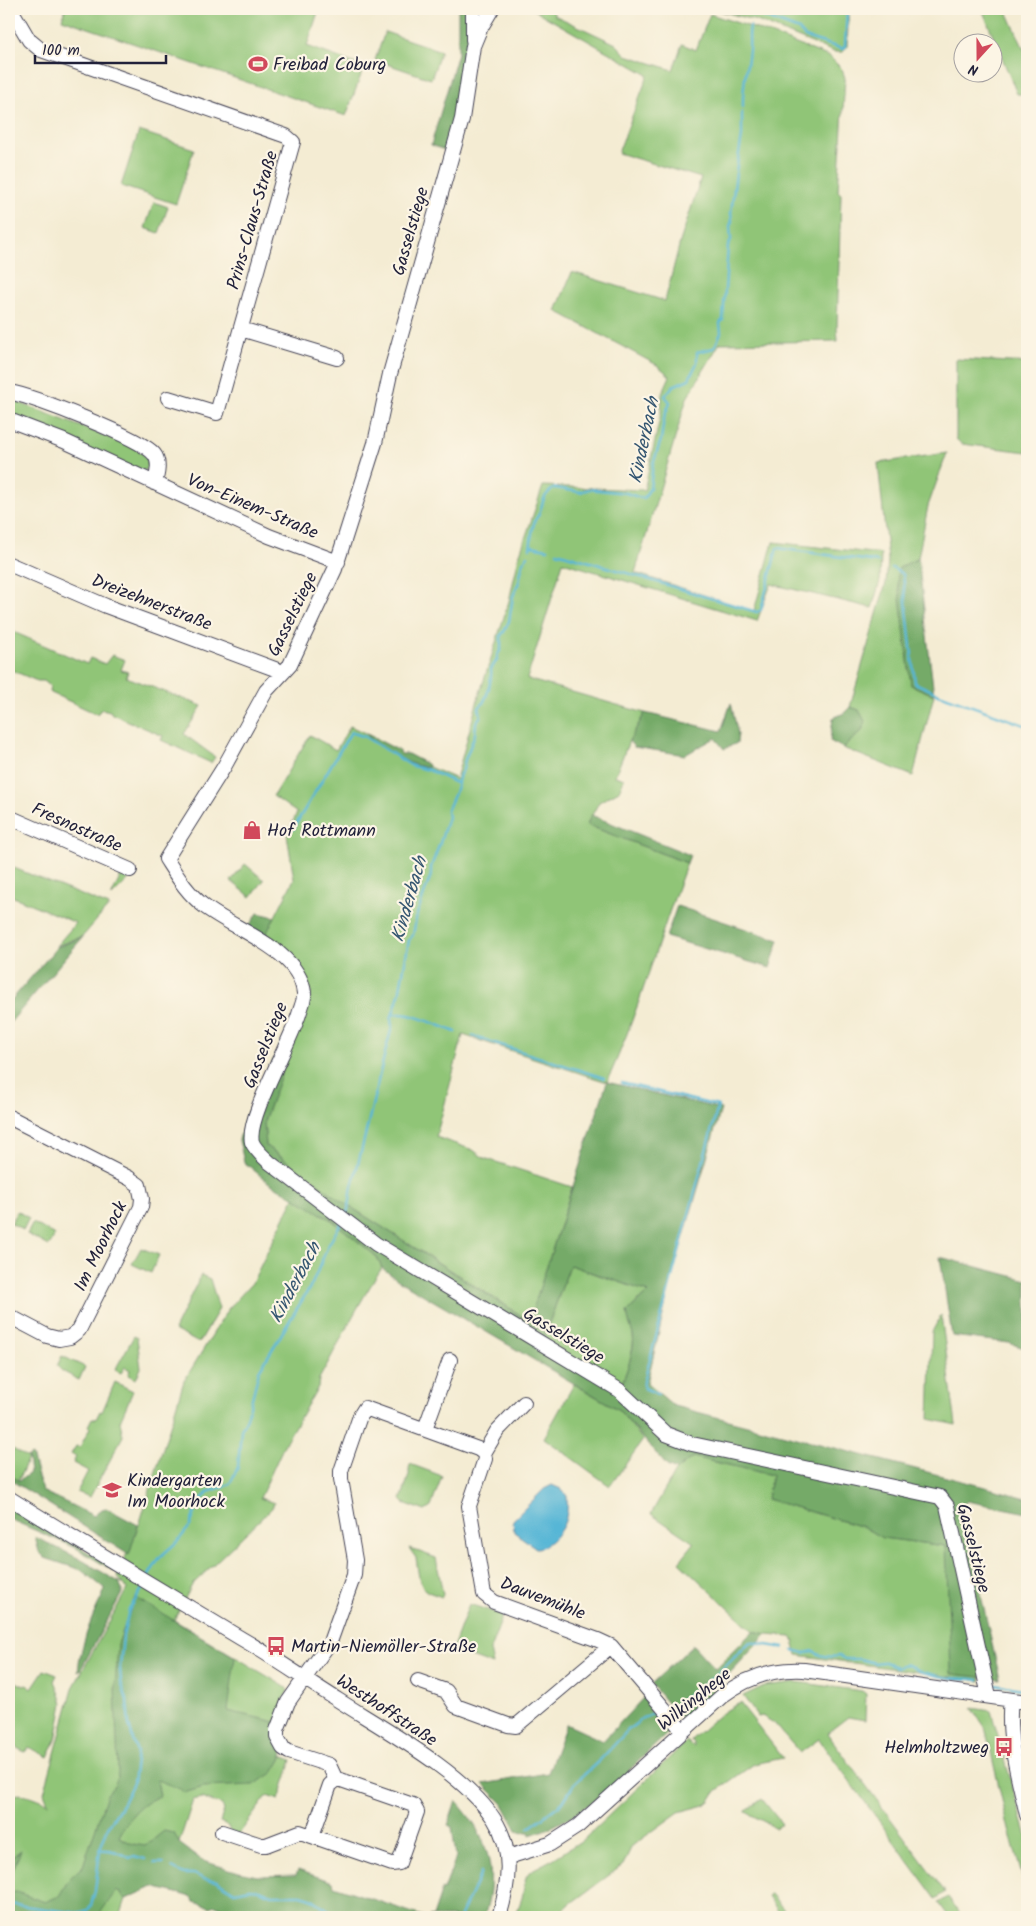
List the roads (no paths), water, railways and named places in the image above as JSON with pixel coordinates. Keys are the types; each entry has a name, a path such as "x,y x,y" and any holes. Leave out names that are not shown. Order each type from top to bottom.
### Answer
{"street":[{"path":"473,9 473,46"},
{"name":"Gasselstiege","path":"492,9 480,29 473,46 462,118 390,374 375,443 342,544 338,562 290,665 266,691 224,767 166,858 190,894 205,907 279,953 296,970 302,983 305,995 298,1020 254,1120 253,1145 269,1162 376,1244 619,1390 666,1434 692,1444 940,1497 947,1506 989,1696"},
{"name":"Prins-Claus-Straße","path":"12,10 29,40 42,50 286,136 292,140 292,146 217,413 168,398"},
{"path":"241,329 337,358"},
{"path":"9,392 75,415 128,437 146,448 155,454 157,476 154,483"},
{"name":"Von-Einem-Straße","path":"9,420 64,441 269,536 338,562"},
{"name":"Dreizehnerstraße","path":"9,564 106,606 283,672"},
{"name":"Fresnostraße","path":"9,817 130,870"},
{"name":"Im Moorhock","path":"9,1117 129,1178 139,1186 142,1199 139,1214 129,1229 112,1268 82,1324 74,1334 65,1339 47,1336 9,1316"},
{"path":"425,1429 450,1360"},
{"name":"Dauvemühle","path":"524,1403 497,1431 484,1453 485,1459 469,1506 484,1594 494,1602 611,1646 683,1731"},
{"path":"336,1780 330,1765 289,1752 279,1744 277,1730 288,1702 330,1642 356,1568 341,1471 362,1411 365,1408 371,1409 478,1449 484,1453"},
{"name":"Westhoffstraße","path":"9,1498 304,1678 431,1760 469,1790 495,1821 508,1856 506,1890 499,1917"},
{"path":"418,1680 446,1691 456,1706 512,1726 520,1723 611,1646"},
{"name":"Wilkinghege","path":"508,1856 550,1844 578,1826 722,1696 740,1683 765,1673 780,1670 804,1670 1027,1702"},
{"path":"1011,1700 1012,1742 1027,1815"},
{"path":"222,1832 266,1845 300,1832 392,1864 399,1863 417,1812 416,1808 409,1803 341,1780 336,1780 330,1785 312,1836"}],"water":[{"path":"552,1485 561,1489 567,1496 565,1522 551,1541 546,1545 536,1548 514,1532 513,1520 544,1489"}],"waterway":[{"name":"Kinderbach","path":"730,9 736,9"},
{"path":"749,9 753,15 759,15 799,30 805,37 843,49 845,46 847,9"},
{"name":"Kinderbach","path":"743,107 750,26"},
{"name":"Kinderbach","path":"530,548 534,524 544,499 551,490 555,488 580,492 589,489 626,493 644,498 650,488 653,464 661,440 664,418 670,402 665,396 673,386 689,379 697,363 697,352 714,348 721,333 720,323 723,320 728,246 731,240 731,213 742,136 742,112"},
{"path":"531,546 548,549"},
{"path":"557,552 757,612 761,610 777,548 878,562"},
{"name":"Kinderbach","path":"345,1216 392,1027 391,1019 399,995 409,940 413,935 417,914 431,875 431,867 448,817 447,811 475,734 476,722 481,716 479,708 487,694 491,669 501,649 501,635 509,621 513,596 519,582 523,562 528,556"},
{"path":"892,568 903,574 915,683 939,694 1027,726"},
{"path":"293,829 351,732 365,737 412,766 429,770 458,784"},
{"path":"393,1015 399,1014 415,1017 456,1032"},
{"path":"473,1036 604,1078"},
{"path":"622,1083 718,1106 643,1385 644,1388 658,1394"},
{"name":"Kinderbach","path":"148,1577 160,1557 178,1541 190,1526 198,1504 208,1492 230,1484 238,1467 241,1430 247,1418 259,1371 312,1284 328,1246 341,1223"},
{"name":"Kinderbach","path":"9,1904 78,1913 88,1910 91,1905 95,1891 100,1849 108,1827 133,1783 137,1753 129,1725 127,1700 121,1682 120,1668 123,1636 129,1610 144,1586"},
{"path":"677,1702 714,1677 750,1642 784,1648"},
{"path":"793,1650 805,1653 814,1651 822,1655 839,1656 845,1659 860,1659 875,1663 882,1662 897,1667 904,1664 918,1671 940,1676 978,1680"},
{"path":"995,1684 1027,1690"},
{"path":"529,1828 563,1802 574,1784 629,1729 654,1713"},
{"path":"99,1850 115,1851 130,1858 134,1856 145,1859"},
{"path":"154,1863 163,1863"},
{"path":"172,1868 184,1874 194,1874 204,1879 217,1881 235,1892 250,1889 260,1890 271,1895 301,1895 311,1898 339,1917"},
{"path":"460,1917 481,1873"}],"place":[{"name":"Freibad Coburg","path":"258,64"},
{"name":"Hof Rottmann","path":"252,830"},
{"name":"Kindergarten Im Moorhock","path":"112,1490"},
{"name":"Martin-Niemöller-Straße","path":"276,1646"},
{"name":"Helmholtzweg","path":"1004,1747"}]}
